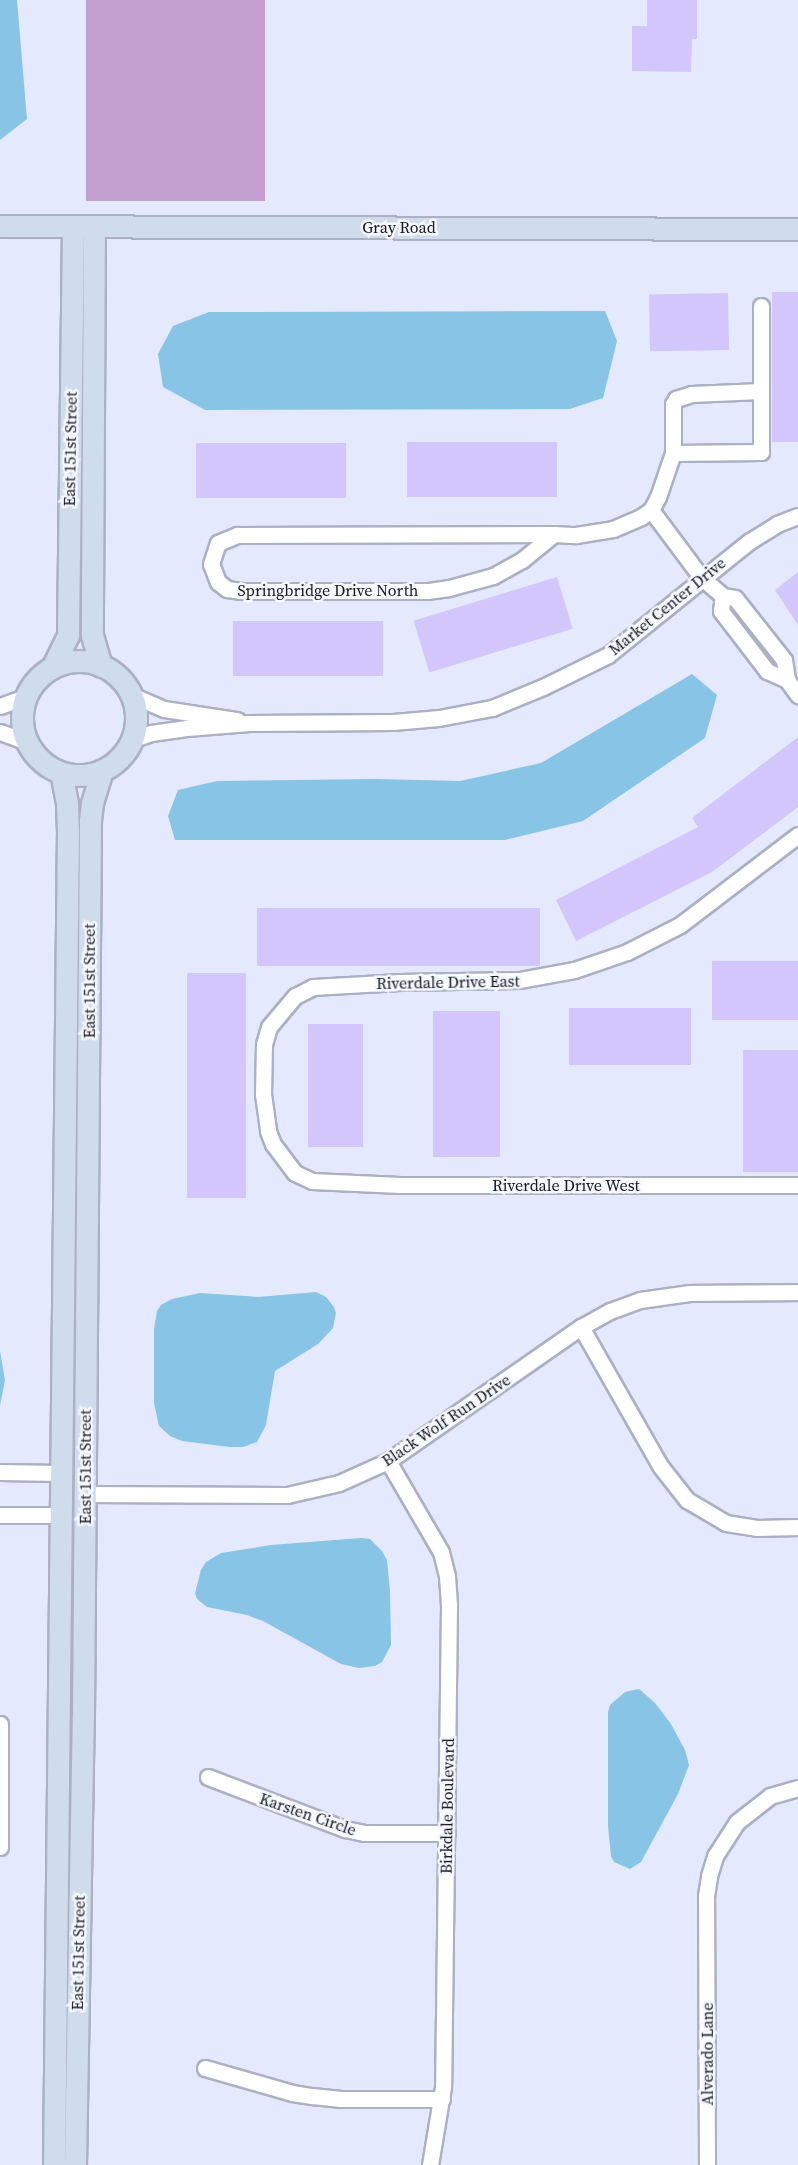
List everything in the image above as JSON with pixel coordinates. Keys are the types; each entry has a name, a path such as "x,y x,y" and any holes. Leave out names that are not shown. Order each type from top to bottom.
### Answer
{"street":[{"name":"East 151st Street","path":"52,668 68,635 73,225"},
{"name":"East 151st Street","path":"94,225 92,635 100,666"},
{"name":"Gray Road","path":"0,226 798,229"},
{"path":"673,453 762,452 762,306"},
{"path":"762,391 691,394 676,399 673,404 673,453 651,510 701,578 723,596 721,611 767,671 787,680 798,695"},
{"name":"Springbridge Drive North","path":"554,534 522,560 493,576 449,588 427,591 241,591 227,589 218,582 211,564 218,543 237,535 598,533 625,524 651,510"},
{"name":"Market Center Drive","path":"131,740 151,733 187,728 249,723 393,722 439,718 492,708 543,687 608,655 701,578 765,531 798,516"},
{"path":"76,662 100,666 118,678 131,695 136,718 131,740 115,763 102,770 89,774 61,773 36,756 27,742 22,719 27,696 37,680 52,668 76,662"},
{"name":"Market Center Drive","path":"131,695 164,709 249,723"},
{"path":"0,706 27,696"},
{"path":"0,732 27,742"},
{"name":"East 151st Street","path":"75,2165 85,1494 90,820 92,803 102,770"},
{"name":"East 151st Street","path":"54,2165 59,1515 68,832 67,803 61,773"},
{"name":"Riverdale Drive East","path":"333,1184 312,1181 295,1173 273,1144 268,1131 263,1094 264,1044 269,1027 280,1010 295,996 313,987 532,979 600,962 654,939 701,911 798,835"},
{"name":"Riverdale Drive West","path":"333,1184 798,1185"},
{"name":"Black Wolf Run Drive","path":"85,1494 287,1495 339,1483 388,1461 582,1327 610,1311 640,1300 690,1293 798,1292"},
{"path":"582,1327 661,1467 687,1500 726,1523 757,1527 798,1527"},
{"name":"Birkdale Boulevard","path":"388,1461 441,1552 447,1576 449,1606 442,2099 430,2165"},
{"path":"0,1472 60,1473"},
{"path":"0,1515 59,1515"},
{"path":"0,1724 0,1847"},
{"name":"Karsten Circle","path":"208,1778 345,1829 364,1833 447,1833"},
{"name":"Alverado Lane","path":"707,2165 706,1943 709,1876 725,1838 737,1822 770,1796 798,1788"},
{"path":"205,2068 292,2093 312,2096 339,2099 442,2099"}],"shaded area":[{"path":"86,0 265,0 265,201 86,201"}],"water":[{"path":"0,0 17,0 27,119 0,140"},
{"path":"605,311 617,341 603,398 570,409 205,410 163,387 158,354 173,326 209,312"},
{"path":"692,674 717,695 705,738 583,821 505,840 175,840 168,816 178,790 217,781 376,779 460,781 541,763"},
{"path":"316,1292 326,1297 334,1307 336,1313 333,1328 318,1344 275,1371 266,1425 257,1442 243,1447 230,1447 182,1441 170,1436 159,1426 154,1403 154,1329 157,1311 161,1305 172,1299 200,1293 258,1297"},
{"path":"0,1351 5,1380 0,1406"},
{"path":"370,1539 387,1560 391,1645 382,1662 375,1666 359,1668 341,1664 263,1621 247,1615 207,1607 197,1599 195,1593 201,1570 206,1562 221,1553 271,1545"},
{"path":"639,1689 655,1703 671,1724 685,1750 689,1765 678,1794 641,1862 630,1869 614,1862 611,1856 608,1826 608,1712 610,1705 625,1692"}],"building":[{"path":"647,0 697,0 697,39 692,39 691,72 632,71 632,26 647,26"},
{"path":"772,292 798,292 798,442 772,442"},
{"path":"728,293 729,350 650,351 649,294"},
{"path":"407,442 557,442 557,497 407,497"},
{"path":"196,443 346,443 346,498 196,498"},
{"path":"798,572 798,625 775,590"},
{"path":"557,577 573,629 429,672 414,621"},
{"path":"233,621 383,621 383,676 233,676"},
{"path":"798,737 798,807 712,872 576,941 556,900 698,827 692,818"},
{"path":"257,908 540,908 540,966 257,966"},
{"path":"712,961 798,961 798,1020 712,1020"},
{"path":"187,973 246,973 246,1198 187,1198"},
{"path":"569,1008 691,1008 691,1065 569,1065"},
{"path":"433,1011 500,1011 500,1157 433,1157"},
{"path":"308,1024 363,1024 363,1147 308,1147"},
{"path":"743,1050 798,1050 798,1172 743,1172"}]}
